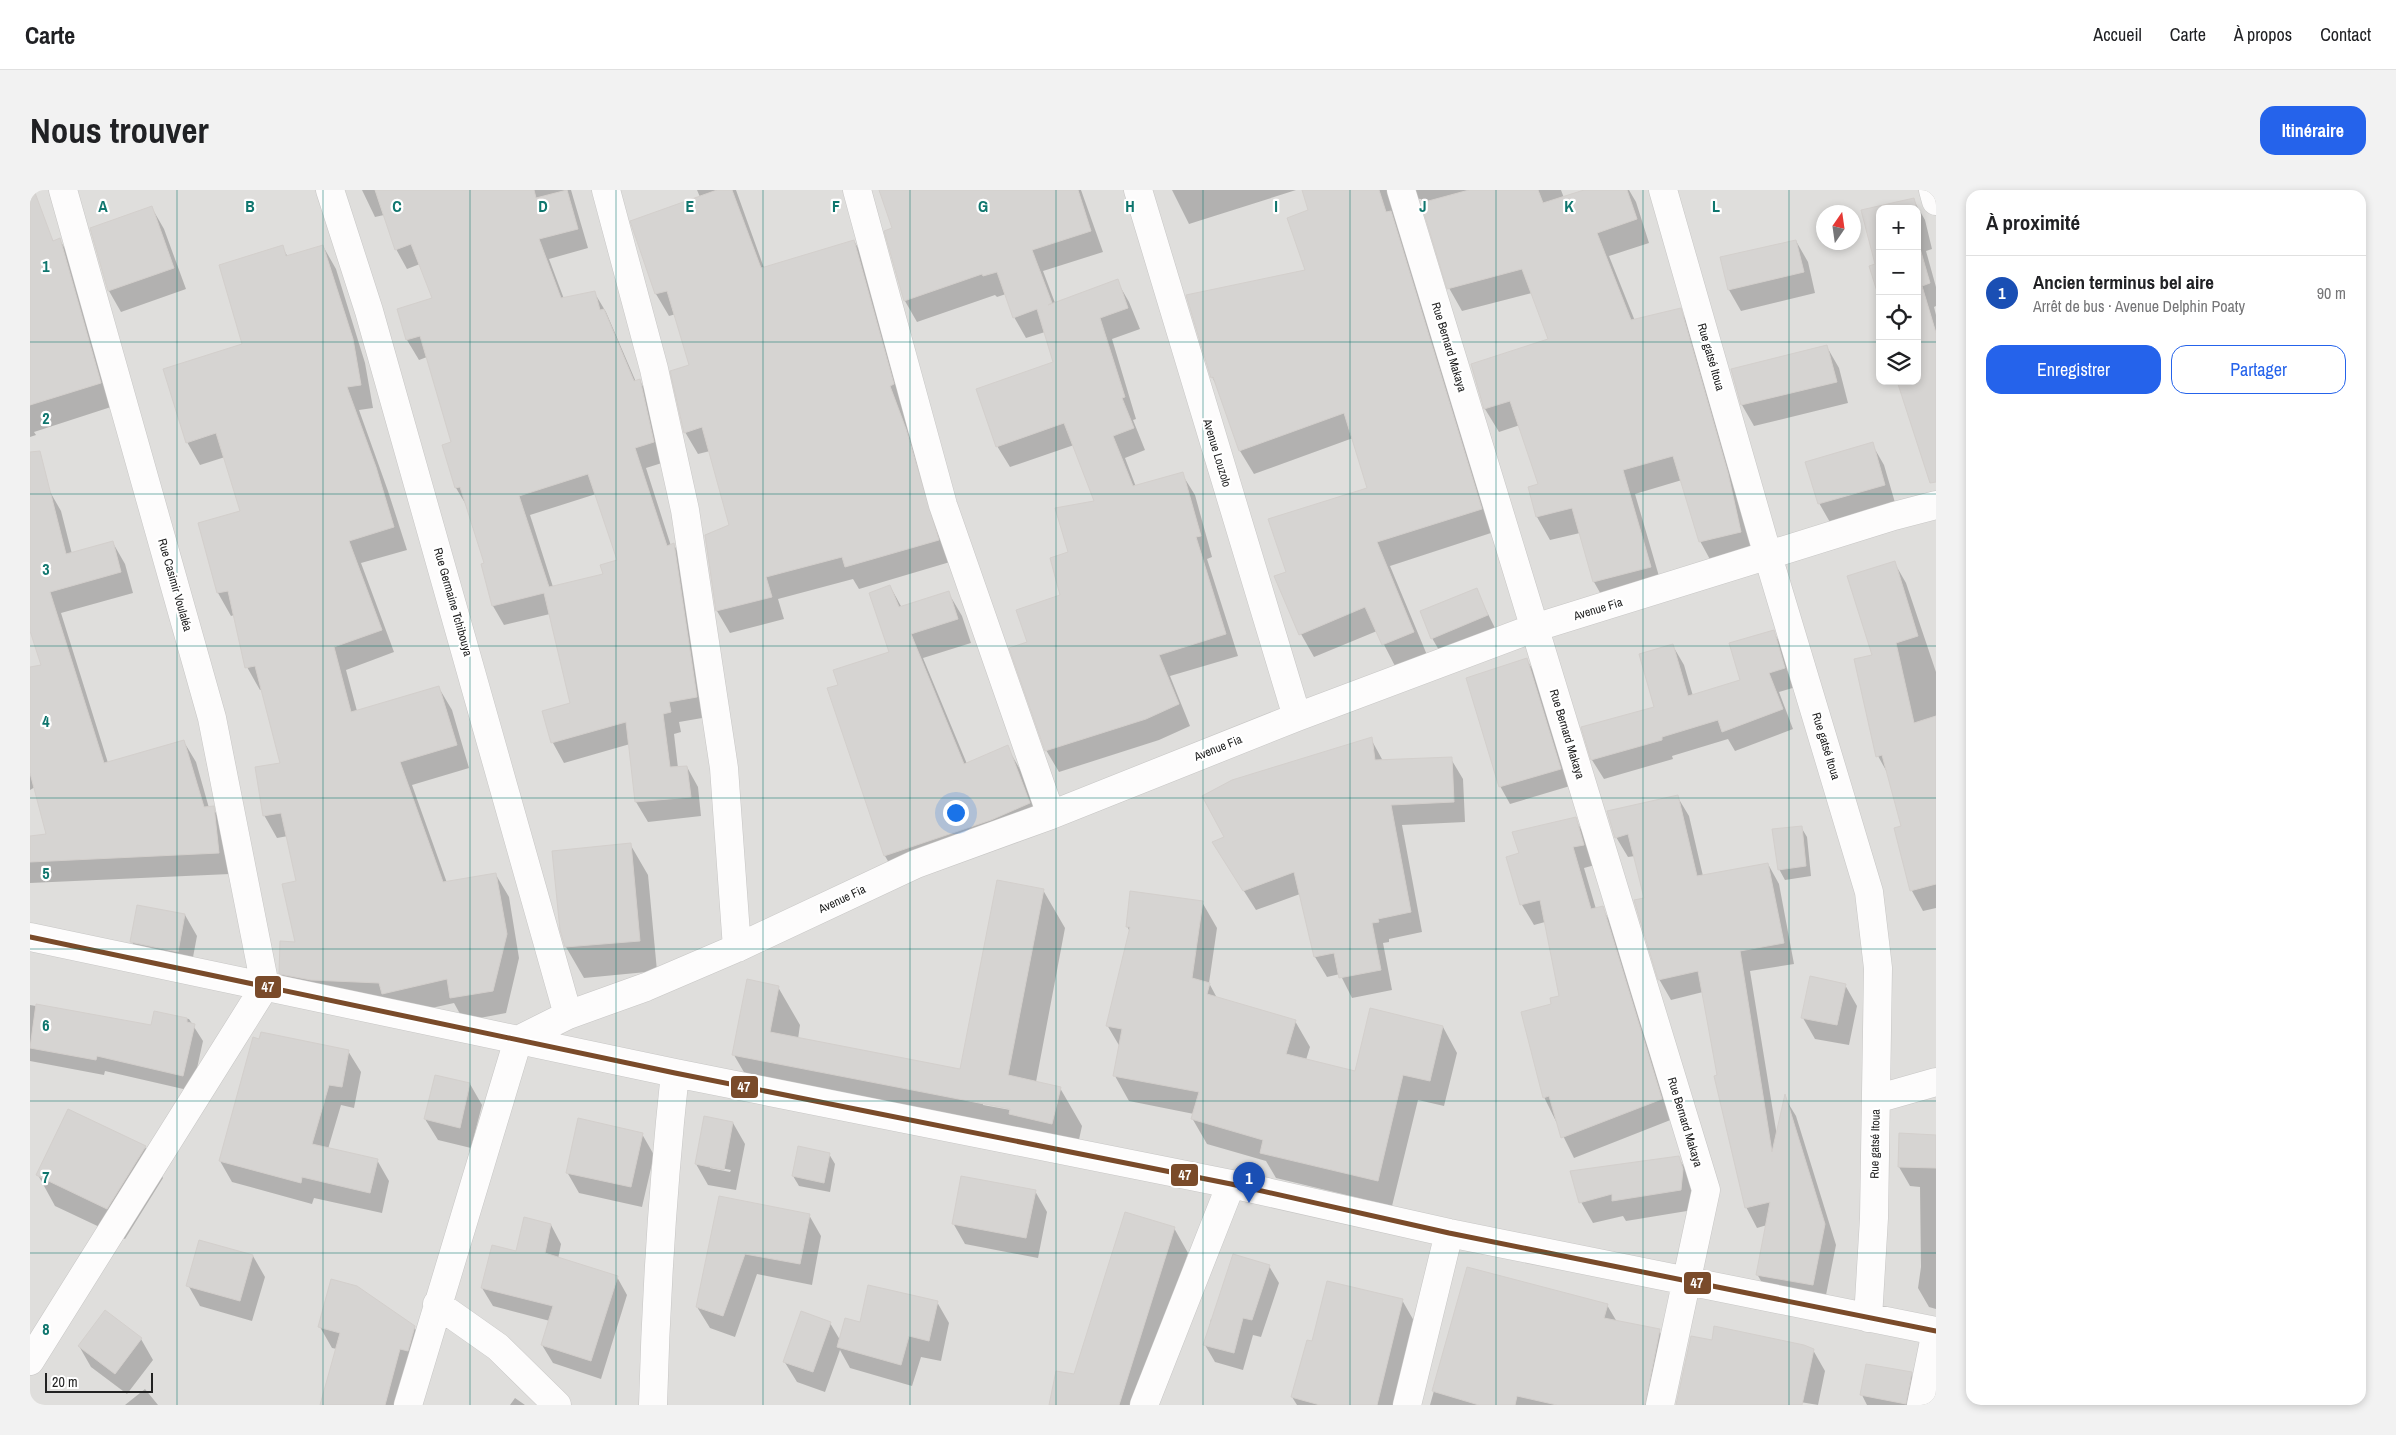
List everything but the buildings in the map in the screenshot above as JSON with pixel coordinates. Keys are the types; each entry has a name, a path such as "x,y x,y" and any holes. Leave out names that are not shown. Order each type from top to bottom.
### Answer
{"street":[{"name":"Rue Casimir Voulaléa","path":"63,190 212,718 265,986"},
{"name":"Rue Germaine Tchibouya","path":"330,190 372,320 568,1015"},
{"path":"606,190 654,369 685,510 724,768 737,948"},
{"path":"858,190 943,505 1051,815"},
{"name":"Avenue Louzolo","path":"1138,190 1297,717"},
{"name":"Rue Bernard Makaya","path":"1401,190 1706,1190 1660,1405"},
{"name":"Rue gatsé Itoua","path":"1663,190 1768,556 1869,892 1878,968 1876,1099 1868,1318"},
{"path":"1933,190 1936,200"},
{"name":"Avenue Fia","path":"518,1040 568,1015 646,987 737,948 916,864 1051,815 1297,717 1534,628 1894,516 1936,505"},
{"path":"30,936 675,1073 1231,1184 1449,1233 1936,1331 1921,1405"},
{"path":"30,1361 265,986"},
{"path":"408,1405 518,1040"},
{"path":"653,1405 656,1295 665,1164 675,1073"},
{"path":"1876,1099 1936,1082"},
{"path":"1144,1405 1231,1184"},
{"path":"1407,1405 1449,1233"},
{"path":"437,1304 498,1346 558,1405"}],"shaded area":[{"path":"30,190 1936,190 1936,1405 30,1405"}],"transit line":[{"name":"47","path":"30,937 675,1073 1231,1184 1449,1233 1936,1331"}],"place":[{"name":"Ancien terminus bel aire","path":"1249,1203"}]}
